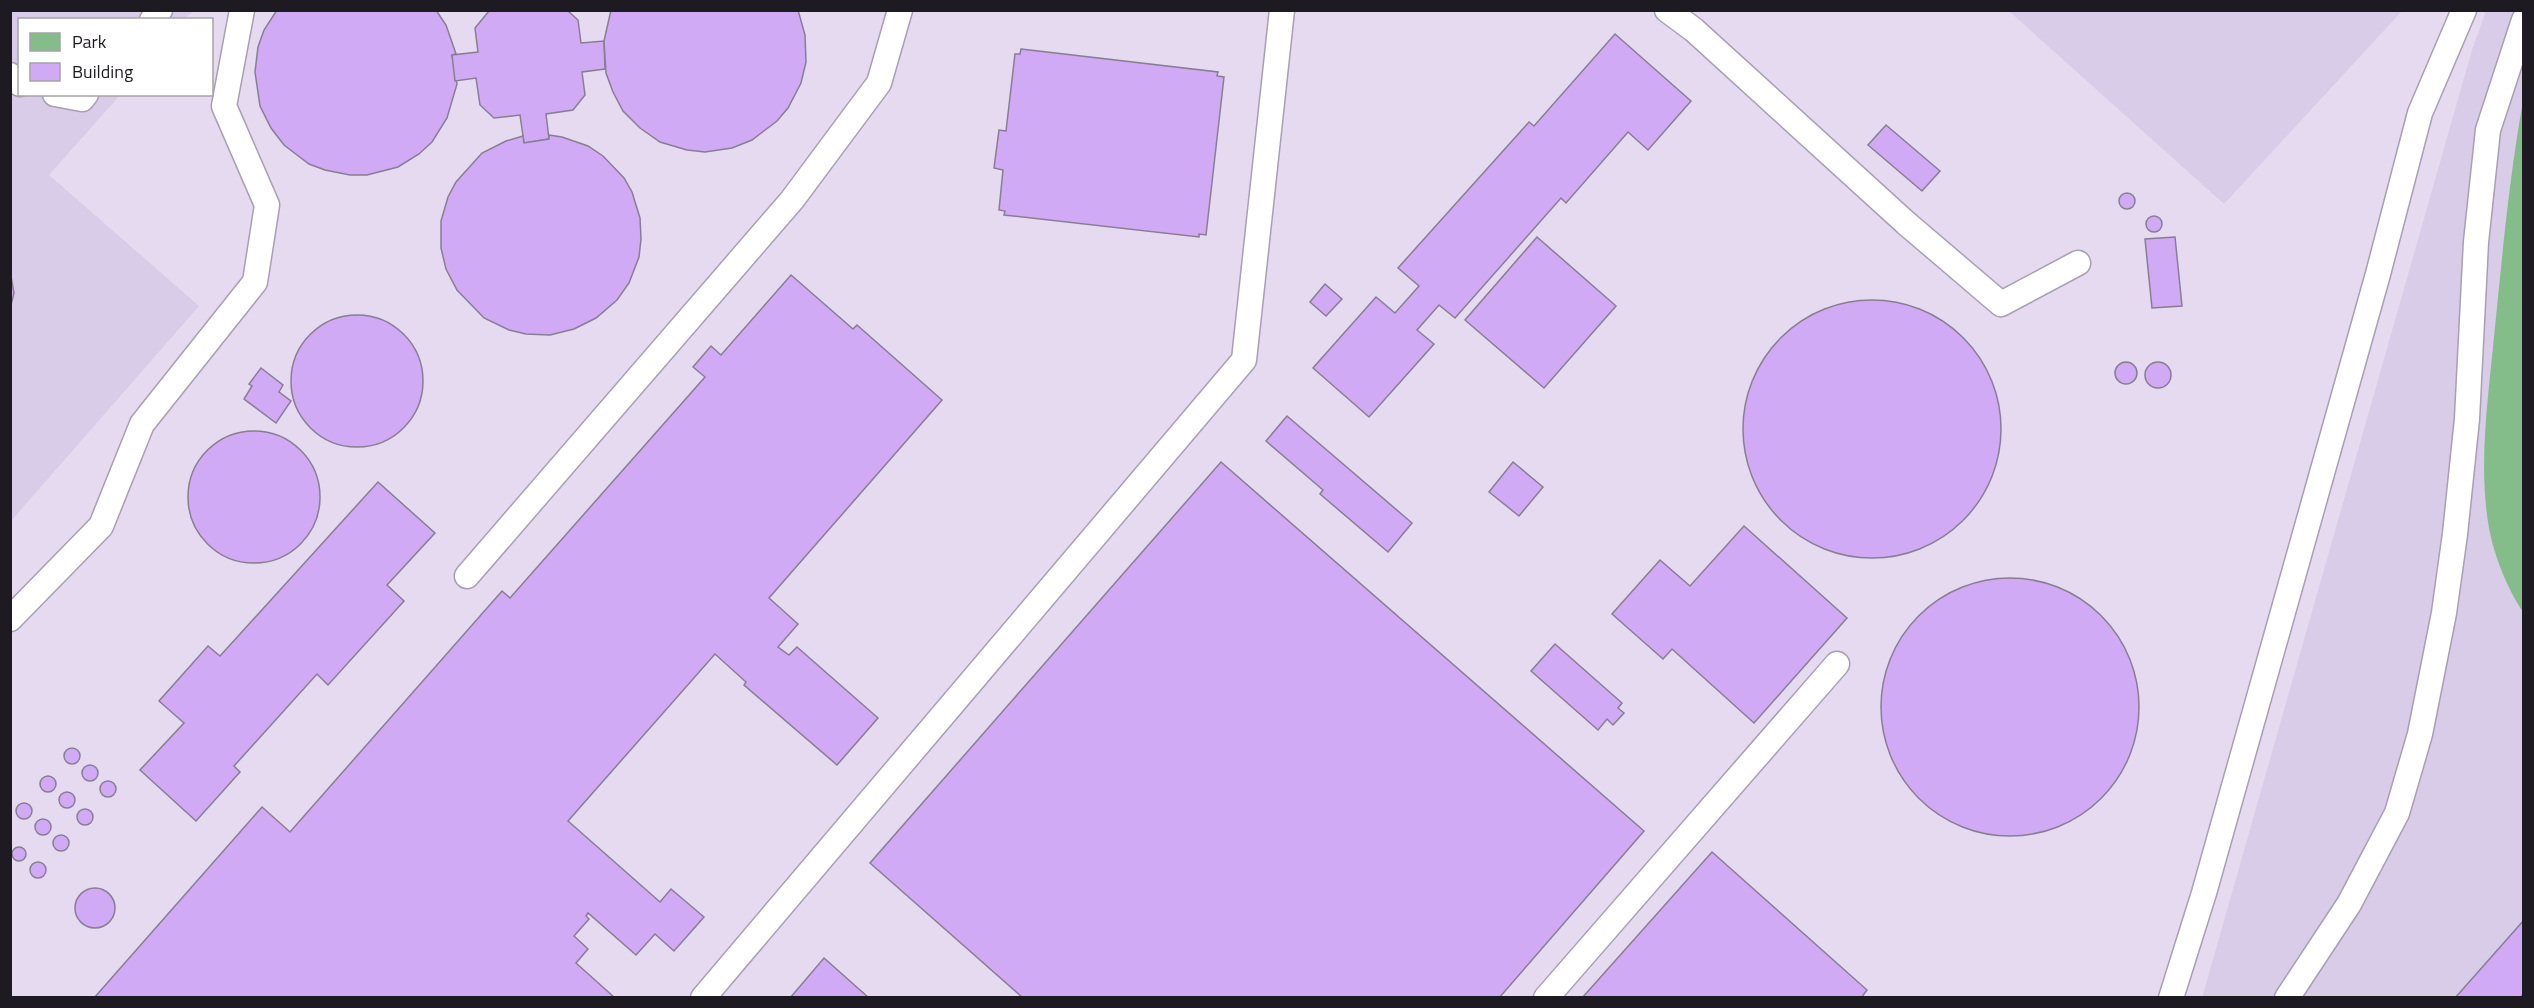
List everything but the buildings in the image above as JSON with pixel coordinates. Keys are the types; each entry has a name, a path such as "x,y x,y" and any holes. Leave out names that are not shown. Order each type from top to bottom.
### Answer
{"lane":[{"path":"10,619 101,526 142,424 255,282 267,205 224,106 242,10"},
{"path":"703,998 1244,360 1282,10"},
{"path":"1667,10 1694,30 1906,223 2001,304 2078,263"},
{"path":"2171,998 2207,881 2369,309 2420,113 2464,10"},
{"path":"467,576 792,200 879,83 897,12"},
{"path":"2287,998 2349,904 2397,813 2420,734 2444,613 2455,534 2467,419 2476,242 2488,130 2523,20"},
{"path":"66,96 82,99 84,96"},
{"path":"1546,998 1838,664"}],"shaded area":[{"path":"11,11 193,11 186,18 18,18 18,96 119,96 49,175 199,306 11,521"},
{"path":"2009,11 2402,11 2224,204"},
{"path":"2486,11 2523,11 2523,997 2202,998 2472,50"}],"green space":[{"path":"2523,101 2523,612 2507,582 2491,539 2486,505 2484,457 2503,248"}]}
